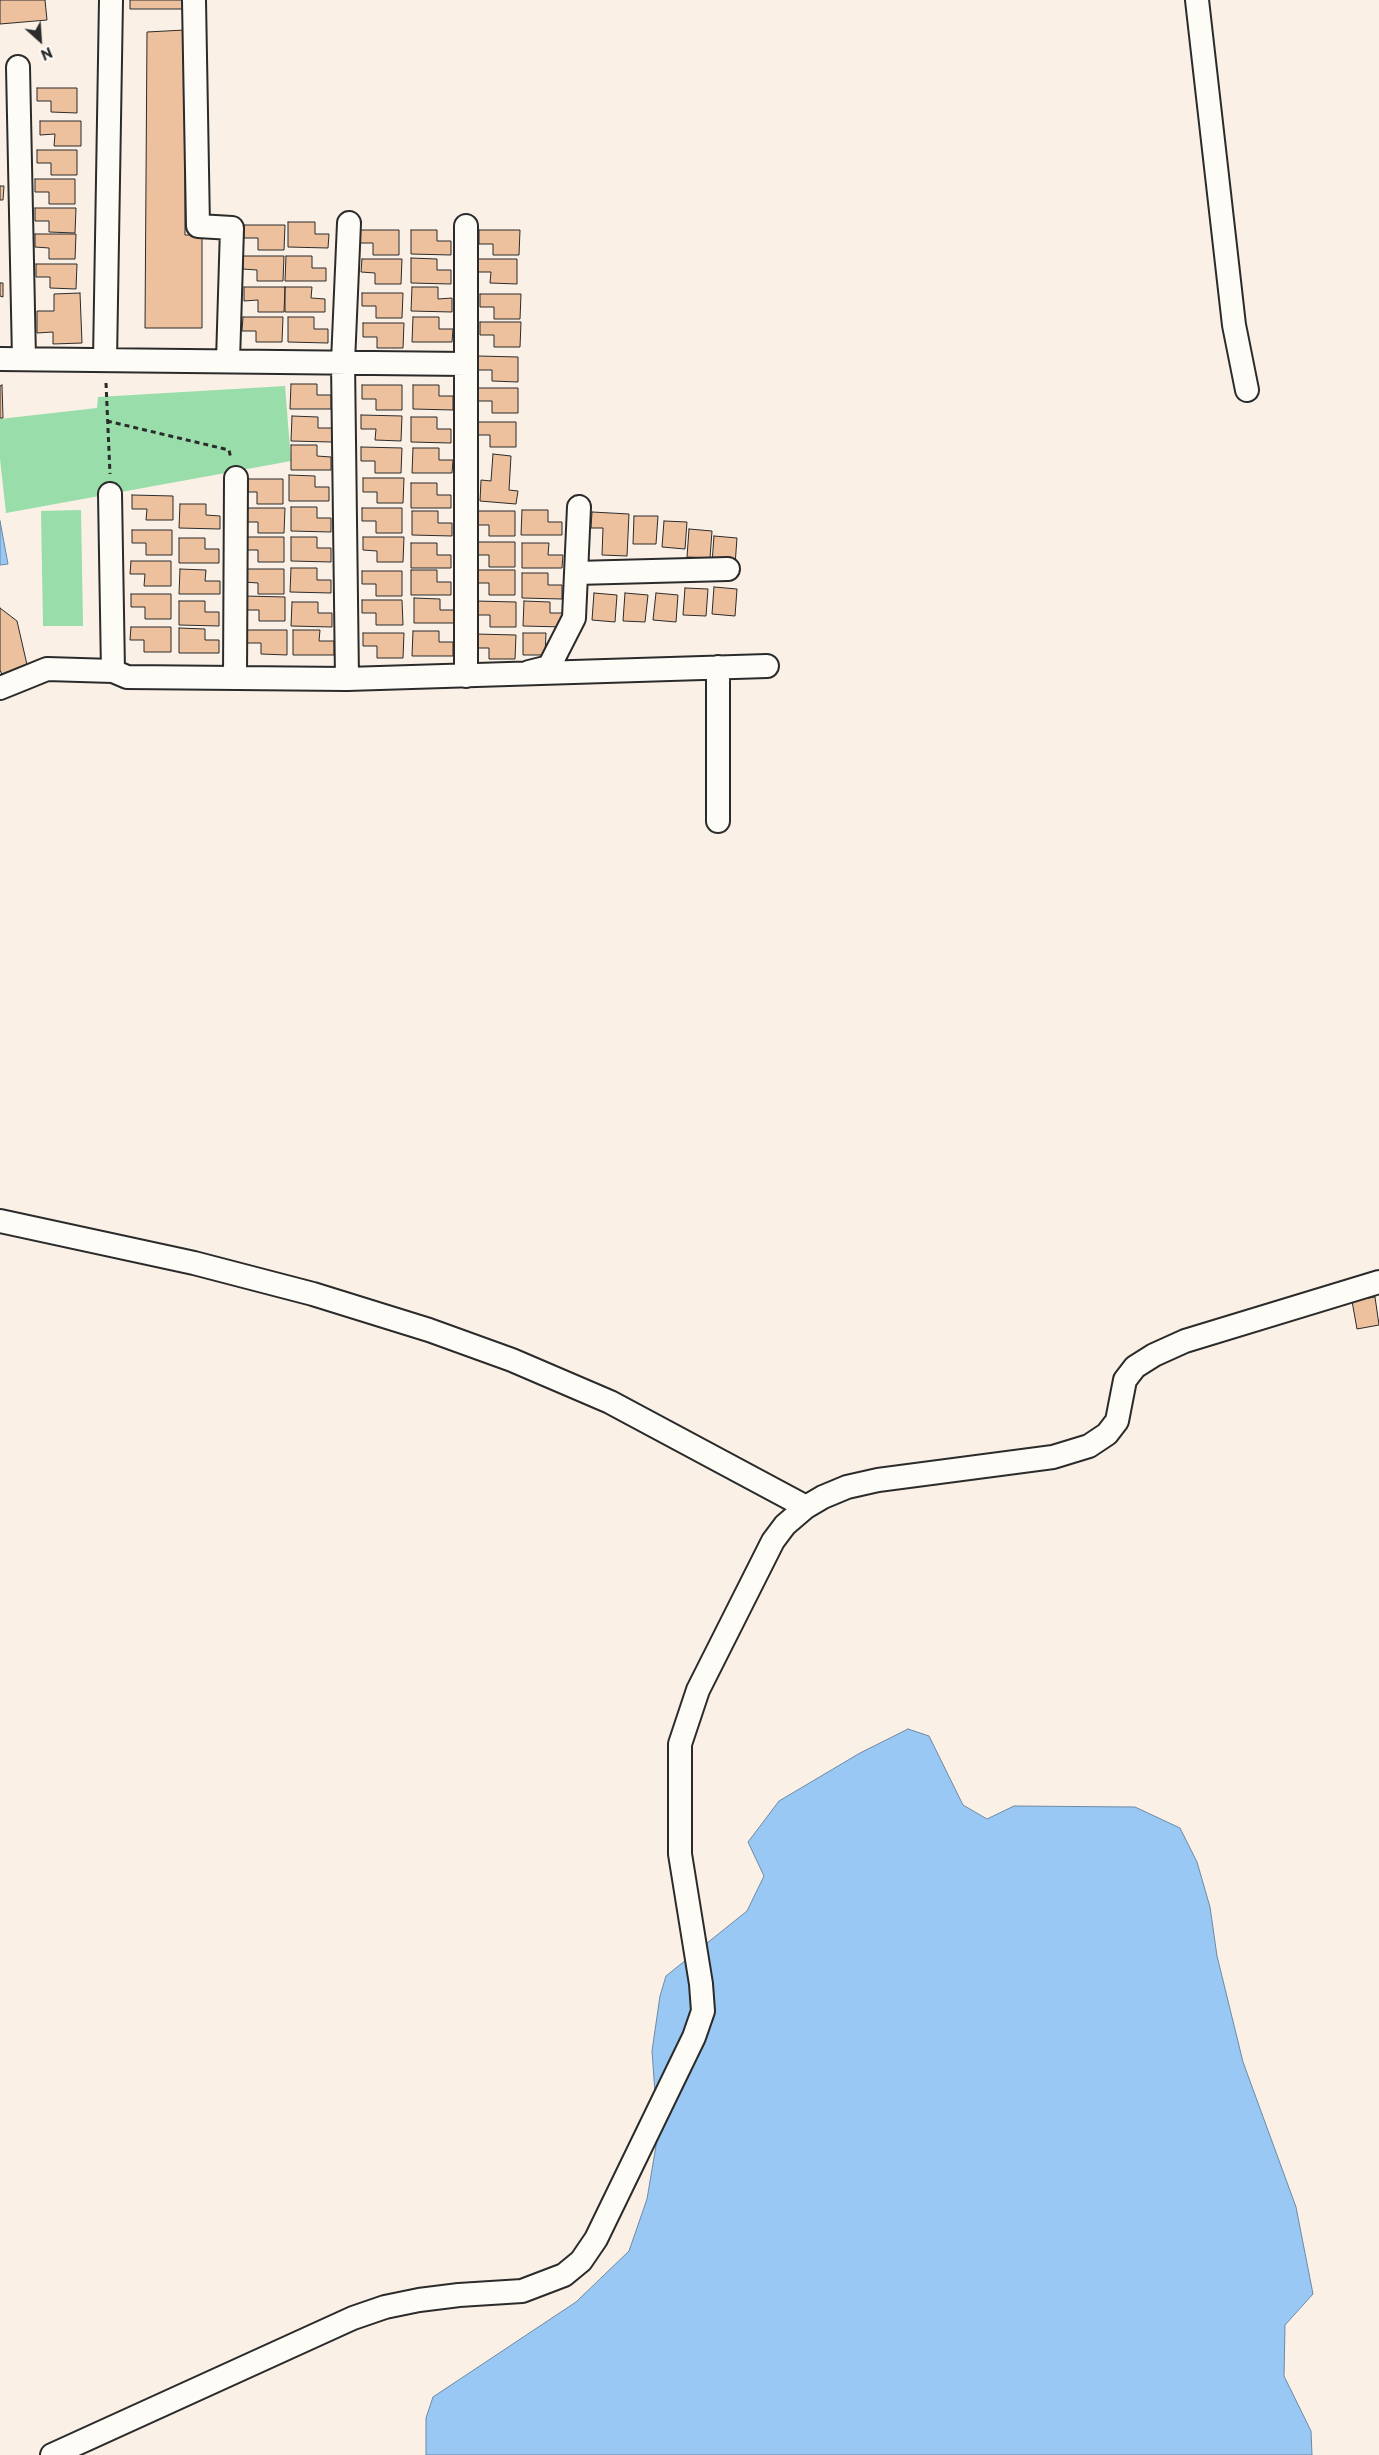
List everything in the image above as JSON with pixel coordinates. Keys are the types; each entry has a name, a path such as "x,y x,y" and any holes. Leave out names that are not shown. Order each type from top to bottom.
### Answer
{"street":[{"path":"105,360 111,0"},
{"path":"194,0 198,226 232,228 228,361"},
{"path":"1197,0 1234,325 1246,390"},
{"path":"18,67 24,360"},
{"path":"347,679 344,362 349,223"},
{"path":"466,226 466,676"},
{"path":"0,359 466,364"},
{"path":"235,678 236,478"},
{"path":"110,494 114,671"},
{"path":"516,675 549,667 574,618 579,507"},
{"path":"576,573 728,569"},
{"path":"0,688 47,669 114,671 127,677 347,679 767,666"},
{"path":"718,667 718,821"},
{"path":"0,1221 194,1263 313,1294 429,1330 512,1360 610,1402 806,1507"},
{"path":"52,2455 353,2318 419,2300 458,2295 522,2291 564,2275 581,2261 600,2230 694,2037 703,2011 701,1984 680,1854 680,1744 698,1690 773,1541 785,1525 806,1507 823,1497 847,1487 878,1480 1053,1457 1089,1446 1107,1434 1117,1421 1125,1380 1135,1367 1154,1355 1185,1341 1379,1282"}],"path":[{"path":"105,360 110,494"},
{"path":"107,421 229,450 236,478"}],"green space":[{"path":"285,386 291,461 6,513 0,459 0,419 97,408 98,397"},
{"path":"81,510 83,626 43,626 41,511"}],"water":[{"path":"0,521 8,564 0,565"},
{"path":"908,1729 929,1736 963,1805 987,1819 1014,1806 1135,1807 1180,1828 1197,1862 1210,1907 1217,1956 1243,2062 1296,2207 1313,2294 1285,2325 1284,2376 1311,2431 1312,2455 426,2455 426,2418 433,2397 576,2302 629,2251 647,2199 658,2134 652,2051 660,1996 666,1976 747,1911 764,1876 748,1842 779,1801 860,1753"}],"building":[{"path":"0,0 45,0 47,20 0,24"},
{"path":"130,0 187,0 187,9 130,9"},
{"path":"185,30 185,235 202,235 202,328 145,328 147,32"},
{"path":"37,88 77,88 77,113 51,112 51,101 37,101"},
{"path":"40,121 81,121 81,146 54,146 55,134 40,135"},
{"path":"37,150 77,150 77,175 51,175 51,163 37,163"},
{"path":"35,179 75,179 75,204 49,204 49,192 35,192"},
{"path":"0,186 4,186 3,200 0,200"},
{"path":"35,208 76,208 75,233 49,232 49,221 35,221"},
{"path":"288,222 315,222 315,234 329,234 328,248 288,247"},
{"path":"244,225 285,225 284,250 258,250 258,238 244,238"},
{"path":"359,230 399,230 399,255 373,255 373,243 359,243"},
{"path":"411,230 437,230 437,241 451,241 451,255 411,254"},
{"path":"479,230 520,230 519,255 493,255 493,244 479,244"},
{"path":"35,234 76,234 75,259 49,259 49,248 35,247"},
{"path":"243,256 284,256 283,281 257,281 257,270 243,269"},
{"path":"286,256 312,256 312,268 326,268 326,281 285,281"},
{"path":"411,258 437,259 437,270 451,270 451,284 411,283"},
{"path":"362,259 402,259 401,284 375,284 375,273 361,272"},
{"path":"477,259 517,259 517,284 490,283 491,272 476,272"},
{"path":"36,264 77,264 76,289 50,288 50,277 36,277"},
{"path":"0,283 3,283 3,297 0,296"},
{"path":"244,287 285,287 284,312 258,312 258,300 244,301"},
{"path":"285,287 312,287 311,298 325,299 325,312 285,312"},
{"path":"412,287 438,287 438,299 452,298 452,312 411,311"},
{"path":"80,293 82,343 53,344 53,332 37,333 37,311 54,311 54,294"},
{"path":"362,293 403,293 402,318 376,318 376,306 362,306"},
{"path":"480,294 521,294 520,319 494,319 494,307 480,307"},
{"path":"243,317 283,317 282,342 256,342 256,331 242,331"},
{"path":"288,317 314,317 314,329 328,329 328,343 288,342"},
{"path":"413,317 439,317 439,329 453,329 452,342 412,342"},
{"path":"480,322 521,322 520,347 494,347 494,335 480,335"},
{"path":"363,323 404,323 403,348 377,348 377,337 363,337"},
{"path":"478,356 518,357 518,382 492,381 492,370 478,370"},
{"path":"291,384 317,384 317,395 331,395 331,409 290,409"},
{"path":"2,385 3,418 0,418 0,386"},
{"path":"362,385 402,385 402,410 376,410 376,399 362,399"},
{"path":"413,385 439,385 439,396 453,396 453,410 413,409"},
{"path":"478,388 518,388 518,413 492,413 492,401 478,401"},
{"path":"361,415 402,416 401,441 375,440 376,429 361,429"},
{"path":"292,416 318,417 318,428 332,428 332,442 291,441"},
{"path":"411,417 437,417 437,429 451,429 451,443 411,442"},
{"path":"476,422 516,422 516,447 490,447 490,435 476,435"},
{"path":"291,445 317,445 317,456 331,457 331,470 291,470"},
{"path":"361,447 402,448 401,473 375,473 375,461 361,461"},
{"path":"413,448 439,448 439,460 453,460 452,473 412,473"},
{"path":"493,454 511,456 509,490 518,491 516,504 480,501 481,480 491,481"},
{"path":"289,475 315,476 315,487 329,487 329,501 289,501"},
{"path":"363,478 404,478 403,503 377,503 377,492 363,492"},
{"path":"243,479 283,479 283,504 257,504 257,492 243,492"},
{"path":"411,483 437,483 437,495 451,495 451,508 411,508"},
{"path":"132,495 173,496 173,520 146,520 147,509 132,509"},
{"path":"180,504 206,504 206,515 220,516 220,529 179,528"},
{"path":"291,507 317,507 317,518 331,518 331,532 291,531"},
{"path":"245,508 285,508 284,533 258,533 258,522 244,522"},
{"path":"362,508 402,508 402,533 376,533 376,521 362,521"},
{"path":"522,510 548,510 548,522 562,522 562,535 521,535"},
{"path":"412,511 438,511 438,523 452,523 452,536 412,535"},
{"path":"475,511 515,511 515,536 489,536 489,525 475,525"},
{"path":"592,512 629,514 627,556 602,555 603,528 591,528"},
{"path":"634,516 658,516 656,544 633,544"},
{"path":"664,521 687,522 685,549 662,547"},
{"path":"689,529 712,531 710,558 687,557"},
{"path":"132,530 172,530 172,555 146,555 146,543 132,543"},
{"path":"714,536 737,538 735,565 712,563"},
{"path":"244,537 284,537 284,562 258,562 258,550 244,550"},
{"path":"291,537 317,537 317,548 331,548 331,562 291,561"},
{"path":"363,537 404,537 403,562 377,562 377,551 363,550"},
{"path":"179,538 205,538 205,549 219,549 219,563 179,563"},
{"path":"475,542 515,542 515,567 489,567 489,555 475,555"},
{"path":"411,543 437,543 437,555 451,555 451,568 411,568"},
{"path":"522,543 549,543 548,555 563,555 562,568 522,568"},
{"path":"131,561 171,561 171,586 144,586 145,574 130,574"},
{"path":"291,568 317,568 317,580 331,580 331,593 290,592"},
{"path":"180,569 206,570 205,581 220,581 220,594 179,594"},
{"path":"244,569 284,569 284,594 258,594 258,583 244,582"},
{"path":"411,570 437,570 437,582 451,582 451,595 411,595"},
{"path":"475,570 515,570 515,595 489,595 489,583 475,583"},
{"path":"362,571 402,571 402,596 376,596 376,584 362,584"},
{"path":"522,573 548,573 548,585 562,585 562,599 522,598"},
{"path":"714,587 737,589 735,616 712,614"},
{"path":"685,588 708,589 706,616 683,615"},
{"path":"594,593 617,595 615,622 592,620"},
{"path":"625,593 648,595 645,622 623,621"},
{"path":"656,593 678,595 676,622 653,620"},
{"path":"131,594 171,594 171,619 145,619 145,607 131,607"},
{"path":"245,596 285,597 285,621 259,621 259,610 245,610"},
{"path":"414,598 440,599 440,610 454,610 454,623 414,623"},
{"path":"362,600 402,600 403,625 376,625 376,613 362,613"},
{"path":"179,601 205,601 205,612 219,612 219,626 179,625"},
{"path":"476,601 516,602 516,627 490,627 490,615 476,615"},
{"path":"524,601 550,602 550,613 564,613 564,627 523,626"},
{"path":"292,602 318,602 318,613 332,613 332,627 291,626"},
{"path":"0,608 17,621 28,669 3,677 0,670"},
{"path":"131,627 171,627 171,652 144,652 144,640 130,640"},
{"path":"179,628 205,629 205,640 219,640 219,653 179,653"},
{"path":"247,630 287,630 287,655 261,654 261,643 247,643"},
{"path":"293,630 320,630 319,641 334,641 334,655 293,655"},
{"path":"413,631 439,631 439,642 453,642 453,656 412,656"},
{"path":"363,633 404,633 403,658 377,658 377,646 363,646"},
{"path":"523,633 546,633 545,655 523,655"},
{"path":"475,634 516,635 515,659 489,659 489,648 475,648"},
{"path":"1375,1297 1379,1325 1357,1329 1352,1301"}]}
